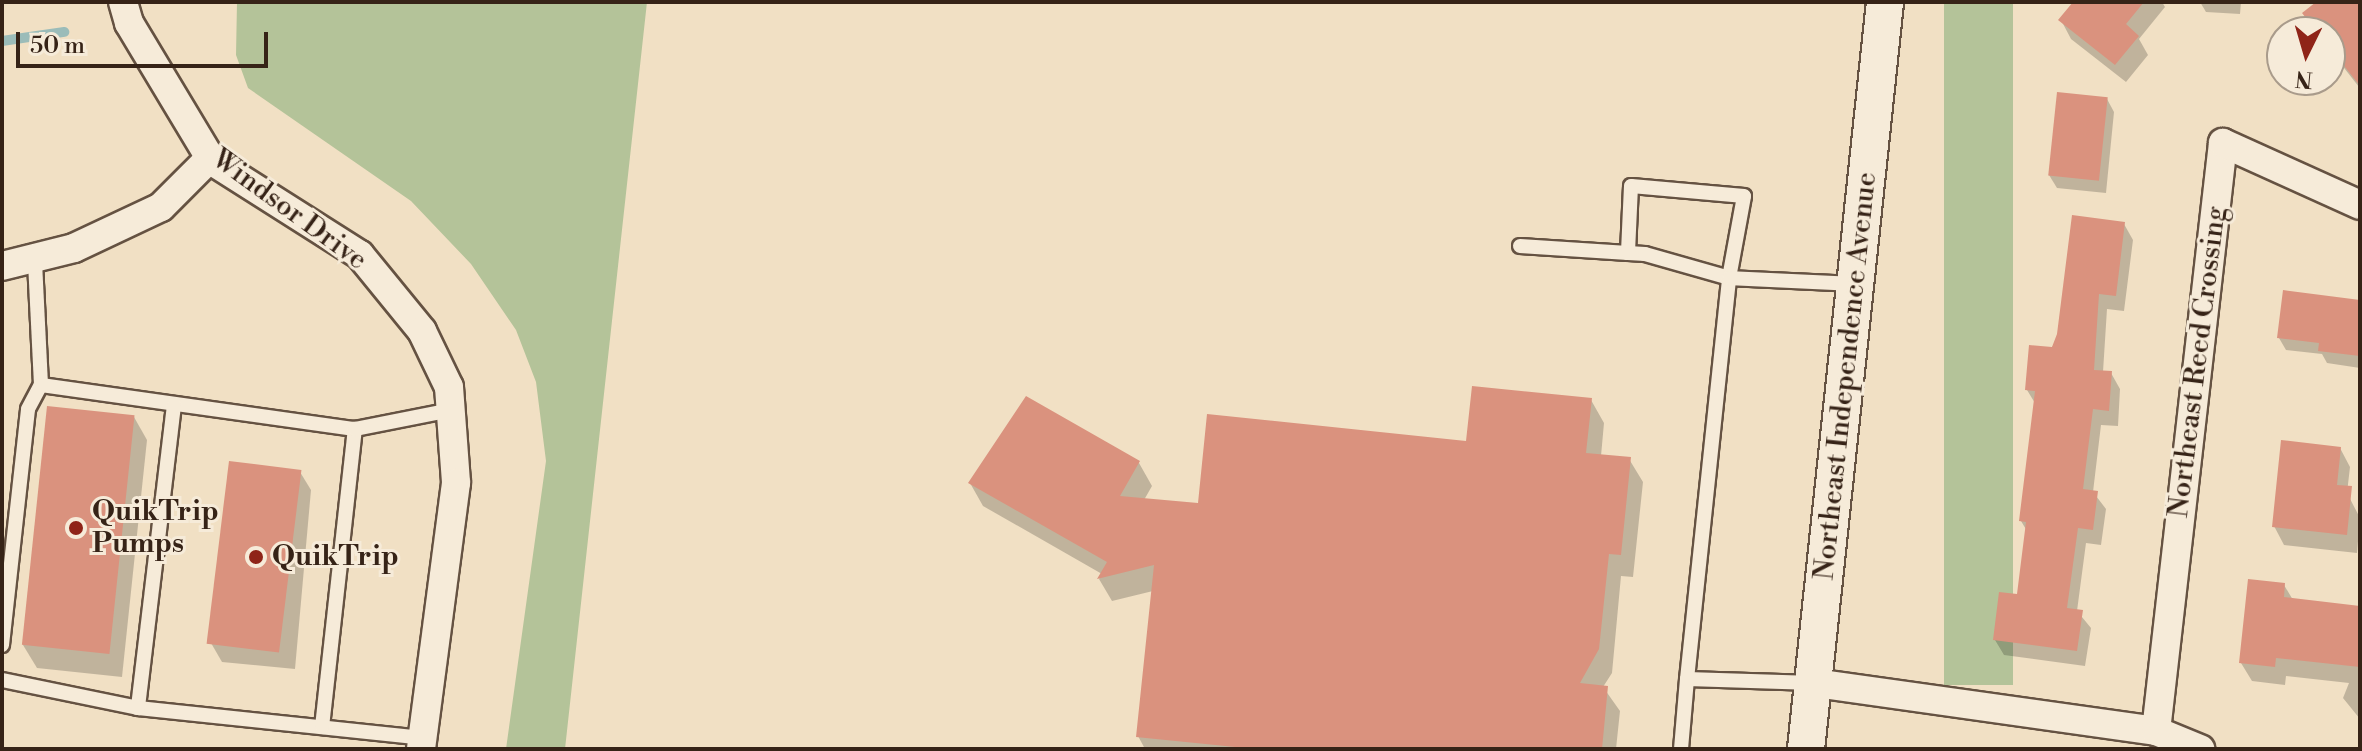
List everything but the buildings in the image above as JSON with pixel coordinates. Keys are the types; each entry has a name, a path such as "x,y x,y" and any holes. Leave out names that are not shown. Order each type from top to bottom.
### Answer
{"street":[{"name":"Windsor Drive","path":"123,2 129,23 210,158 360,255 422,331 449,387 456,483 421,744"},
{"name":"Northeast Independence Avenue","path":"1806,749 1885,2"},
{"name":"Northeast Reed Crossing","path":"2156,731 2223,143 2360,205"},
{"path":"2,266 35,262 161,207 210,158"},
{"path":"1815,683 2156,731 2200,749"}],"lane":[{"path":"1628,253 1631,186 1744,196 1729,278 1681,749"},
{"path":"1520,246 1628,253 1729,278 1856,284"},
{"path":"2,645 28,409 41,385 35,262"},
{"path":"41,385 355,429 451,410"},
{"path":"138,708 174,405"},
{"path":"322,727 355,429"},
{"path":"1687,679 1815,683"},
{"path":"2,680 138,708 322,727 421,744"}],"green space":[{"path":"237,2 647,2 565,749 506,749 546,461 536,382 516,330 471,264 411,201 248,88 236,55"},
{"path":"1944,2 2013,2 2013,685 1944,685"}],"waterway":[{"path":"2,41 64,32"}],"place":[{"name":"QuikTrip Pumps","path":"76,528"},
{"name":"QuikTrip","path":"256,557"}]}
